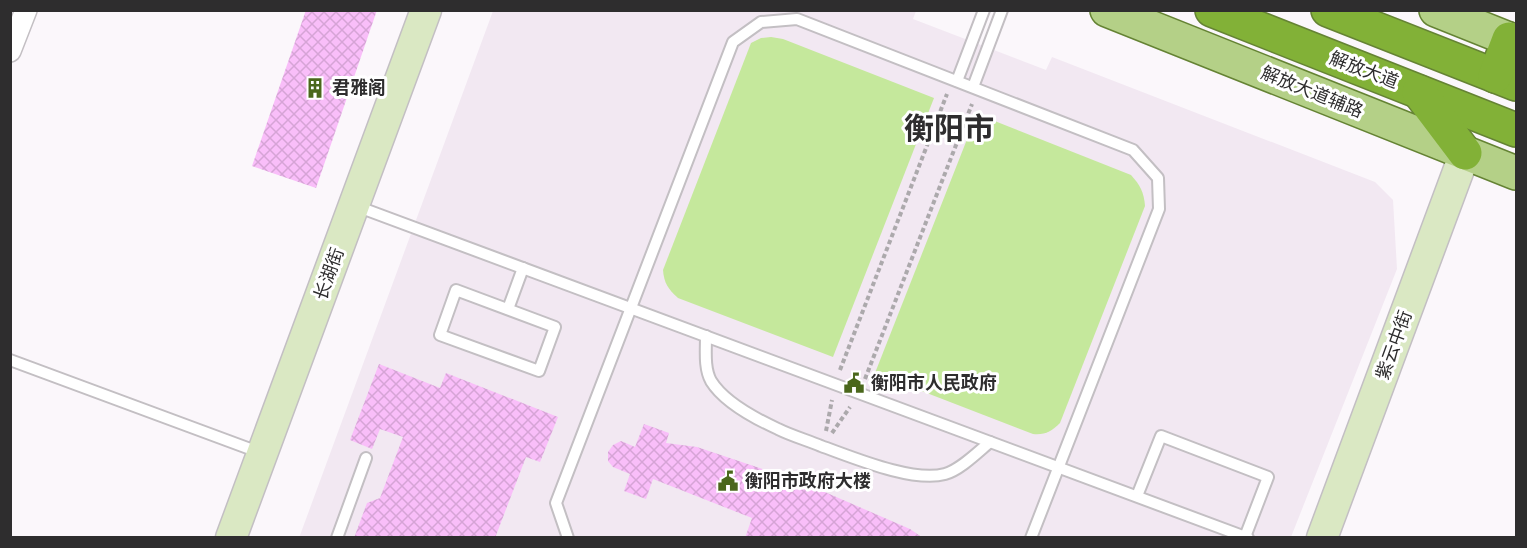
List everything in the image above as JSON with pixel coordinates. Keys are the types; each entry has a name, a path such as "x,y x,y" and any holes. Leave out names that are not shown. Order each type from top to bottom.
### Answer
{"highway":[{"name":"解放大道","path":"1212,10 1516,130"},
{"path":"1328,10 1506,80 1514,34"},
{"path":"1419,92 1465,153"}],"main road":[{"name":"长湖街","path":"247,537 361,208 426,10"},
{"name":"长湖街","path":"231,537 262,453 442,10"},
{"name":"解放大道辅路","path":"1107,10 1516,173"},
{"path":"1436,10 1514,34"},
{"name":"紫云中街","path":"1322,537 1465,153"}],"street":[{"path":"10,51 26,10"}],"lane":[{"path":"955,80 984,10"},
{"path":"975,88 1002,10"},
{"path":"568,537 556,504 734,42 761,22 796,19 1133,150 1158,178 1159,209 1031,537"},
{"path":"361,208 1246,537 1268,477 1161,436 1137,496"},
{"path":"508,309 523,268"},
{"path":"456,290 508,309 555,327 539,372 440,335 456,290"},
{"path":"706,336 706,370 712,382 723,394 778,430 869,464 911,474 934,476 947,474 990,442"},
{"path":"10,360 262,453"},
{"path":"337,537 366,458"}],"path":[{"path":"823,446 835,384 955,80"},
{"path":"823,446 860,393 975,88"}],"shaded area":[{"name":"衡阳市人民政府","path":"493,11 916,11 913,19 1046,70 1052,57 1375,182 1393,200 1397,269 1291,537 299,538"}],"green space":[{"path":"761,38 783,39 934,98 833,357 678,298 664,279 663,270 751,43"},
{"path":"977,114 1131,175 1144,197 1145,206 1060,423 1051,431 1044,433 1033,434 875,373"}],"building":[{"name":"君雅阁","path":"306,10 377,10 316,188 252,166"},
{"path":"379,364 440,388 446,373 558,417 540,462 526,457 495,538 354,538 367,503 380,498 403,437 380,429 372,449 350,440"},
{"name":"衡阳市政府大楼","path":"644,424 669,433 666,443 697,447 804,483 910,529 923,538 745,538 752,518 653,479 646,499 624,491 630,474 613,467 608,461 608,452 613,445 621,441 635,447"}],"place":[{"name":"君雅阁","path":"315,88"},
{"name":"衡阳市人民政府","path":"854,383"},
{"name":"衡阳市政府大楼","path":"728,481"}],"district":[{"name":"衡阳市","path":"949,129"}]}
